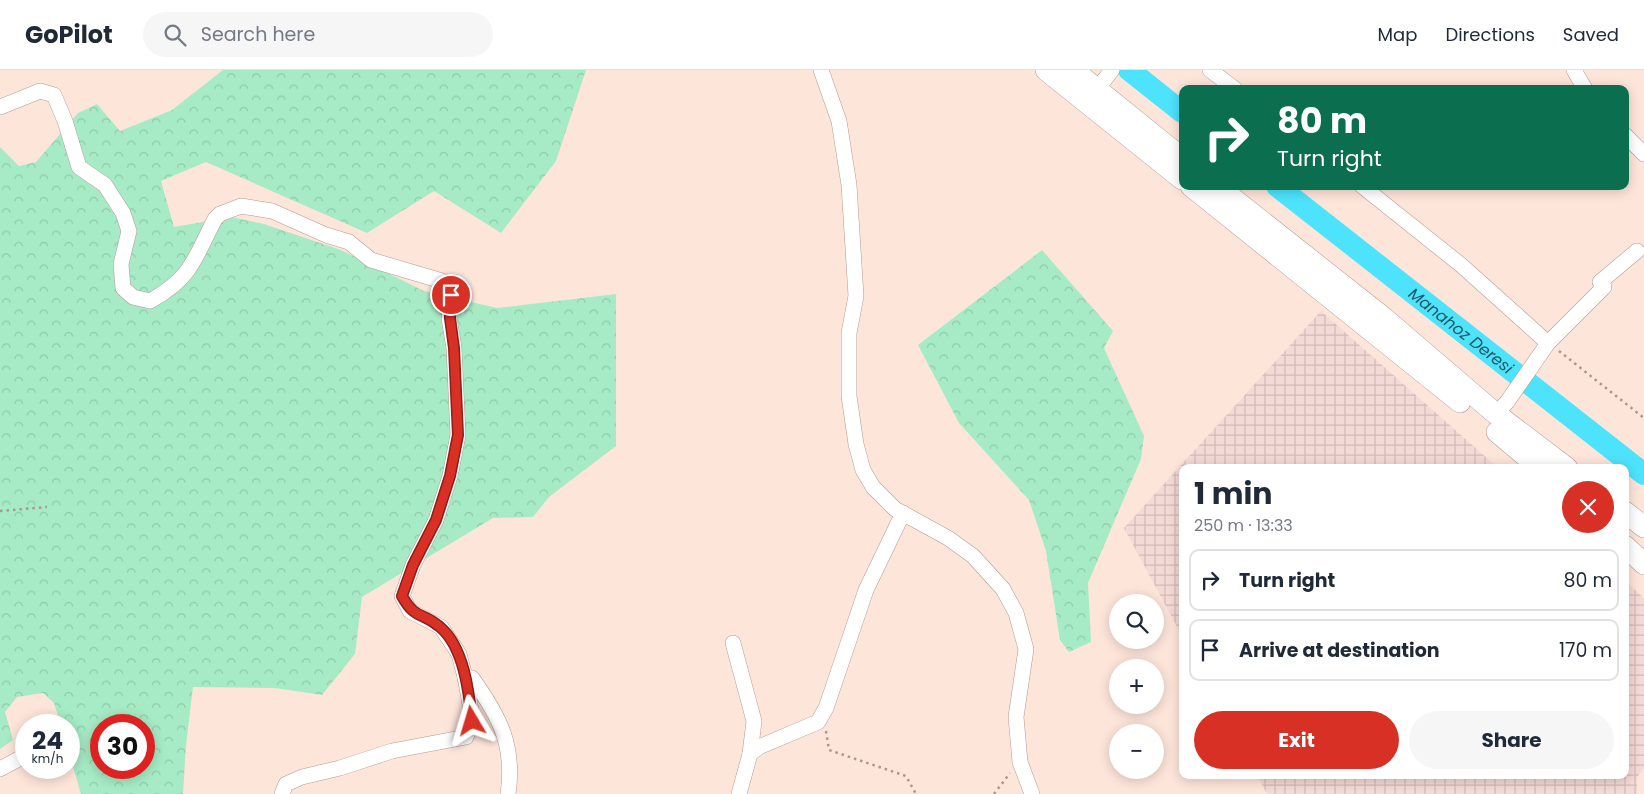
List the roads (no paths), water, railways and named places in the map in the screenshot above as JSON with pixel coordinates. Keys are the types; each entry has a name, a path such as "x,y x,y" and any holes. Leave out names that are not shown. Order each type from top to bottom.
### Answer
{"main road":[{"path":"1046,70 1179,178"},
{"path":"1074,70 1099,86 1179,155"},
{"path":"1196,190 1535,464"},
{"path":"1222,190 1502,408 1563,464"},
{"path":"1629,515 1644,527"},
{"path":"1629,550 1644,564"}],"street":[{"path":"821,70 840,121 849,185 856,296 849,333 849,396 856,444 863,470 873,487 902,513 948,538 973,556 1003,589 1016,613 1026,649 1016,717 1022,766 1032,794"},
{"path":"1099,86 1112,70"},
{"path":"1210,70 1230,85"},
{"path":"1574,70 1583,85"},
{"path":"0,107 40,91 54,95 65,121 79,167 104,186 123,213 129,231 121,264 123,288 133,297 150,301 169,290 189,270 215,219 220,214 241,206 272,211 326,236 349,242 371,260 442,281 451,295 450,318 454,348 458,435 450,476 436,520 413,565 402,596 410,611 441,627 458,654 465,677 472,721 466,737 392,751 340,768 302,777 286,784 282,794"},
{"path":"1629,139 1644,154"},
{"path":"1367,190 1461,265 1548,343"},
{"path":"1502,408 1548,343 1604,287 1600,282 1636,251"},
{"path":"750,754 759,747 818,722 866,590 902,513"},
{"path":"733,643 754,721 750,754 739,794"},
{"path":"465,677 472,678 476,683 505,733 512,771 508,794"},
{"path":"0,769 15,761"}],"waterway":[{"name":"Manahoz Deresi","path":"1129,70 1179,110"},
{"name":"Manahoz Deresi","path":"1282,190 1644,474"}]}
